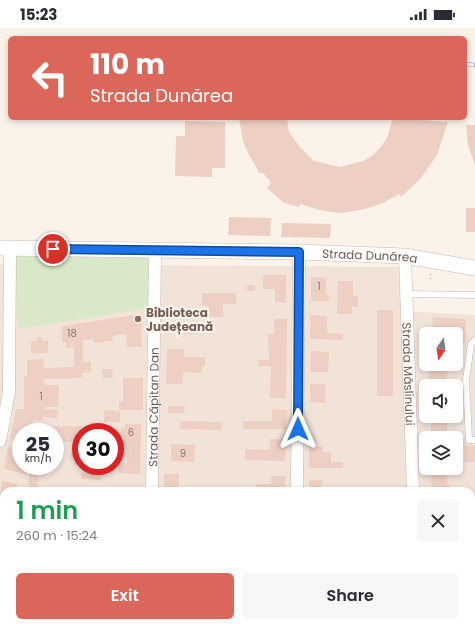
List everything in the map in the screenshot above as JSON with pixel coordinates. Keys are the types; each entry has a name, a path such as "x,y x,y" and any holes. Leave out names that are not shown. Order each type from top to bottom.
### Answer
{"street":[{"name":"Strada Dunărea","path":"5,248 299,252 405,256 475,268"},
{"path":"0,441 9,392 5,248"},
{"name":"Strada Căpitan Dan","path":"152,487 155,251"},
{"path":"297,487 299,252"},
{"name":"Strada Măslinului","path":"405,256 413,487"},
{"path":"0,373 9,363"}],"lane":[{"path":"406,294 475,295"},
{"path":"475,340 471,344 466,380 469,440 475,440"}],"shaded area":[{"path":"0,264 399,267 401,311 475,315 475,487 0,487"}],"green space":[{"path":"15,256 148,258 149,308 17,329"}],"building":[{"path":"239,120 287,120 289,132 299,146 314,161 340,167 363,161 373,155 387,138 392,120 448,122 437,155 421,178 401,197 399,194 383,203 365,209 341,213 324,211 300,204 299,207 284,203 267,188 271,182 262,172 260,174 243,141"},
{"path":"185,121 225,122 225,168 212,168 212,177 175,176 176,136 185,136"},
{"path":"466,125 475,125 475,165 468,145"},
{"path":"466,208 475,208 475,232 466,232"},
{"path":"229,217 271,218 270,236 228,235"},
{"path":"282,223 331,224 330,238 281,237"},
{"path":"263,275 286,275 286,303 275,302 275,289 263,289"},
{"path":"311,277 326,278 326,295 329,295 329,301 311,301"},
{"path":"338,281 353,281 353,296 358,296 358,307 352,307 352,314 337,314"},
{"path":"247,285 255,285 255,291 247,291"},
{"path":"202,293 236,293 236,304 223,304 223,317 208,317 208,306 202,306"},
{"path":"377,310 393,310 393,396 377,396"},
{"path":"141,314 142,347 127,347 126,334 112,336 113,341 94,343 94,339 83,340 83,362 91,362 91,372 82,373 82,378 44,379 44,385 59,385 58,407 44,407 44,409 58,410 57,418 43,417 42,421 33,420 33,423 13,423 16,409 24,409 24,376 27,376 27,360 43,359 44,368 74,367 74,347 66,348 66,342 62,343 62,326"},
{"path":"310,315 327,316 327,333 343,334 342,340 310,339"},
{"path":"433,317 466,319 465,343 463,343 463,327 432,327"},
{"path":"274,319 287,319 286,398 270,398 271,366 258,366 258,360 269,360 268,334 274,334"},
{"path":"184,323 197,323 197,334 184,334"},
{"path":"37,337 42,337 42,341 48,341 48,353 31,353 31,341 37,341"},
{"path":"167,349 184,349 184,357 205,357 205,366 202,366 202,373 183,372 182,384 166,384"},
{"path":"311,351 329,352 328,372 310,372"},
{"path":"102,369 112,369 113,378 103,378"},
{"path":"430,371 447,371 446,379 429,379"},
{"path":"123,378 143,378 143,410 119,410 119,402 123,402"},
{"path":"310,384 326,384 325,403 310,402"},
{"path":"168,406 185,406 184,413 168,413"},
{"path":"272,409 287,410 286,429 243,429 243,421 272,421"},
{"path":"104,410 120,411 120,422 104,422"},
{"path":"181,421 222,422 222,430 180,429"},
{"path":"431,423 447,423 447,431 431,431"},
{"path":"125,424 141,424 140,474 124,473 124,463 127,463 127,455 124,455"},
{"path":"64,426 72,426 72,442 64,442"},
{"path":"12,429 12,439 10,439"},
{"path":"270,439 286,439 285,461 245,460 245,449 270,450"},
{"path":"171,444 195,445 194,462 171,461"},
{"path":"309,446 323,446 323,452 331,452 331,462 343,462 343,468 309,468"},
{"path":"464,446 475,446 475,462 464,462"},
{"path":"8,447 12,448 12,471 4,469"},
{"path":"164,474 179,474 179,487 164,487"},
{"path":"29,475 38,475 37,487 28,487"},
{"path":"81,475 101,475 101,480 81,479"},
{"path":"431,475 447,475 447,485 450,485 450,487 433,487 433,485 431,485"},
{"path":"271,476 286,476 285,487 256,487 256,484 271,484"},
{"path":"309,480 322,480 322,487 309,487"},
{"path":"2,481 17,484 17,487 1,487"}],"railway":[{"path":"467,64 475,65"}],"place":[{"name":"Biblioteca Județeană","path":"138,319"}],"route":[{"path":"53,249 299,252 298,429"}]}
